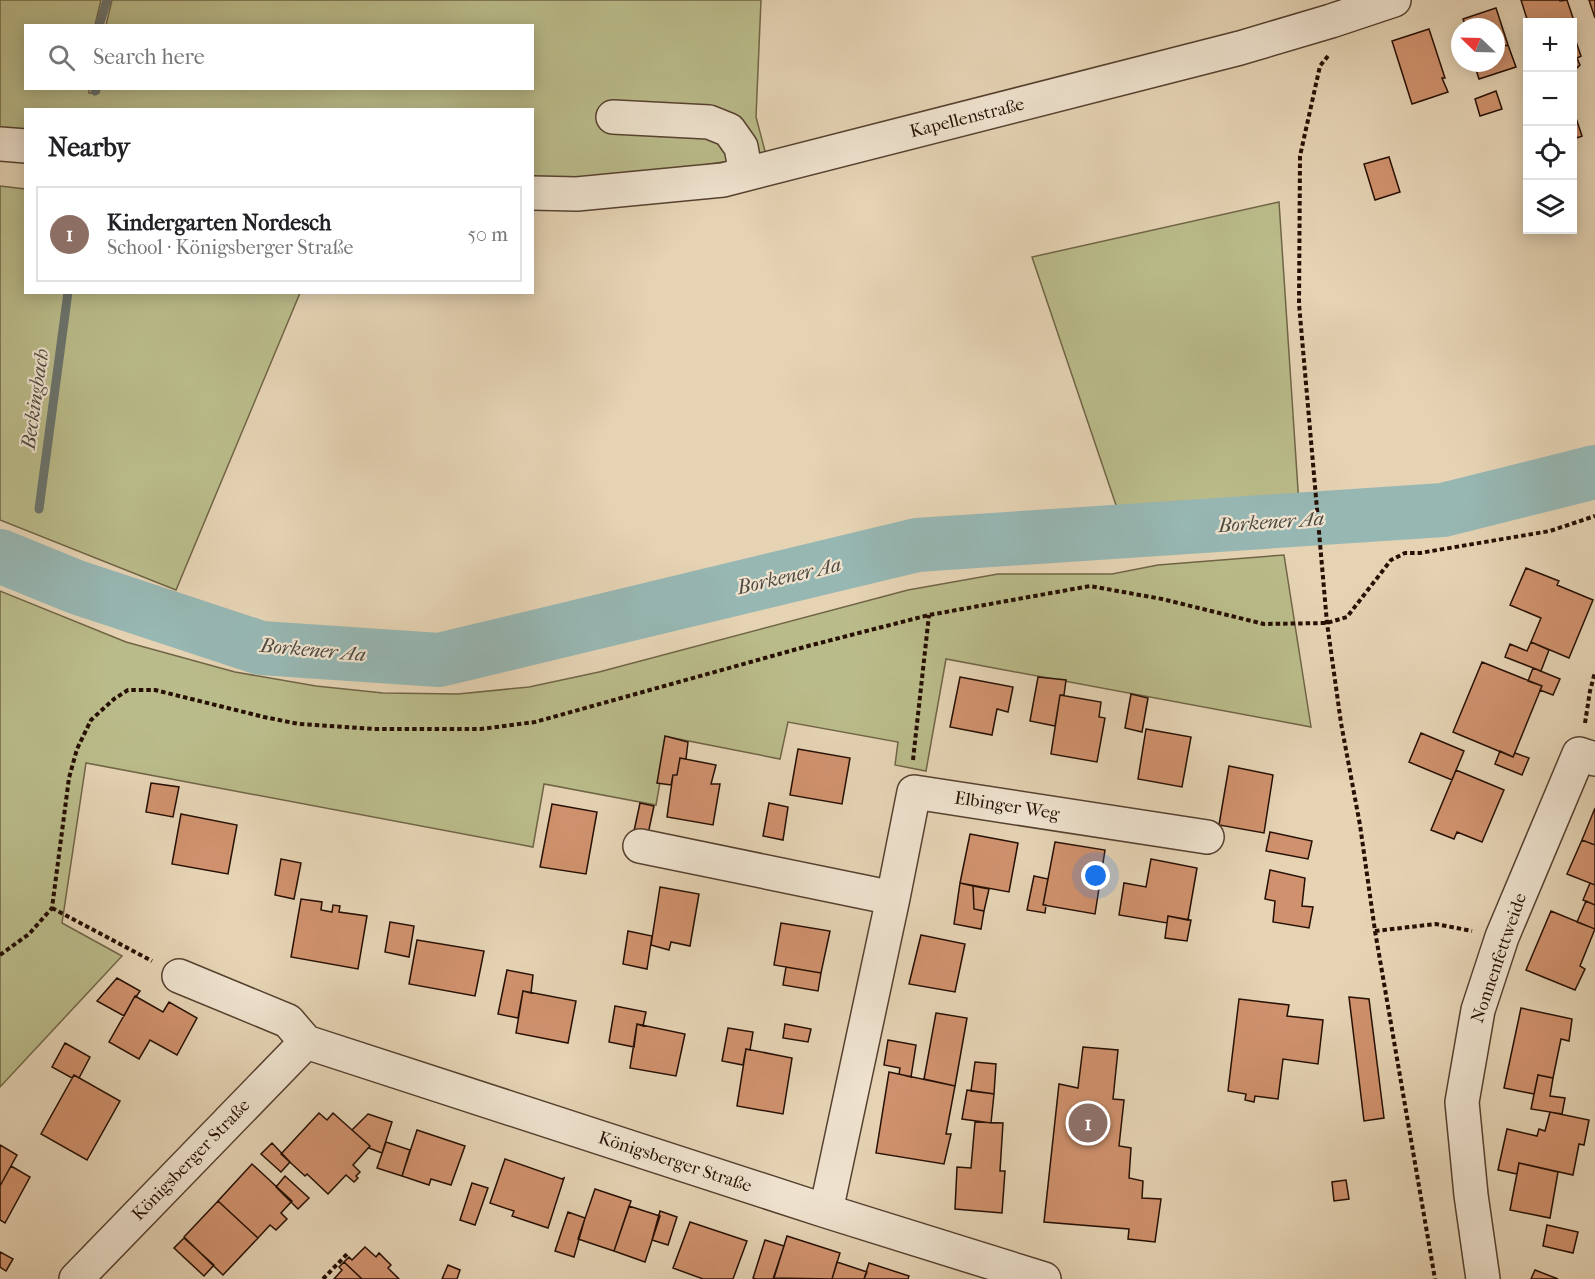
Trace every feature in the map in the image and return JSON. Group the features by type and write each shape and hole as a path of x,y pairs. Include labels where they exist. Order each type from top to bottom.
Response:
{"street":[{"name":"Kapellenstraße","path":"534,193 577,194 723,180 1240,48 1394,0"},
{"path":"613,117 709,122 729,130 741,147 746,174"},
{"path":"0,144 24,146"},
{"name":"Nonnenfettweide","path":"1483,1279 1471,1195 1462,1102 1478,1010 1502,937 1587,756"},
{"path":"826,1211 914,792"},
{"name":"Elbinger Weg","path":"914,792 1207,837"},
{"path":"640,846 893,898"},
{"name":"Königsberger Straße","path":"179,976 288,1021 306,1042 826,1211 984,1270 1044,1279"},
{"name":"Königsberger Straße","path":"76,1279 306,1042"}],"path":[{"path":"1320,66 1300,156 1299,304 1327,623 1375,931 1435,1279"},
{"path":"0,955 28,934 52,908 69,778 77,749 91,720 114,699 128,690 155,690 299,724 374,729 481,729 535,722 929,615 1090,586 1162,599 1264,624 1327,623 1347,617 1391,560 1405,553 1419,553 1550,531 1595,516"},
{"path":"914,792 911,771 929,615"},
{"path":"1587,756 1590,691 1595,672"},
{"path":"52,908 179,976"},
{"path":"1375,931 1436,924 1502,937"},
{"path":"323,1279 349,1252"}],"green space":[{"path":"0,0 101,0 95,24 24,24 24,90 89,90 89,93 99,93 100,90 534,90 534,24 106,24 112,0 761,0 756,117 766,155 686,168 594,179 534,179 534,108 24,108 24,132 0,129"},
{"path":"0,186 24,189 24,294 300,294 176,590 0,520"},
{"path":"1279,202 1299,505 1119,514 1032,257"},
{"path":"1284,555 1311,727 946,659 926,771 895,765 898,742 788,722 780,759 668,737 656,805 544,784 533,847 86,763 62,923 122,956 0,1087 0,591 126,642 235,672 316,686 383,693 458,694 529,687 599,672 908,590 998,574 1112,574 1158,565"}],"building":[{"path":"1521,0 1567,0 1573,18 1527,18"},
{"path":"1589,0 1595,0 1595,18"},
{"path":"1496,8 1499,18 1466,18"},
{"path":"1429,29 1448,92 1412,104 1392,41"},
{"path":"1577,44 1581,56 1577,58"},
{"path":"1508,45 1516,67 1505,71 1505,46"},
{"path":"1477,72 1501,72 1479,79"},
{"path":"1496,91 1502,109 1480,116 1475,99"},
{"path":"1577,121 1582,136 1577,138"},
{"path":"1389,157 1400,192 1375,200 1364,164"},
{"path":"1526,568 1559,581 1557,585 1593,600 1569,658 1531,642 1541,618 1510,605"},
{"path":"1531,642 1549,650 1541,671 1505,657 1510,644 1527,651"},
{"path":"1482,662 1542,686 1513,757 1453,732"},
{"path":"1533,668 1560,679 1553,695 1540,690 1542,686 1528,681"},
{"path":"960,677 1013,687 1008,712 997,709 992,735 950,727"},
{"path":"1038,677 1066,680 1064,695 1060,695 1055,726 1030,721"},
{"path":"1131,694 1148,698 1142,732 1125,728"},
{"path":"1060,695 1101,702 1099,717 1105,718 1097,762 1051,754"},
{"path":"1146,729 1191,737 1182,787 1138,779"},
{"path":"1421,733 1464,751 1452,780 1409,762"},
{"path":"665,736 688,742 686,759 680,758 677,775 673,775 671,785 657,783"},
{"path":"798,749 850,758 842,804 790,795"},
{"path":"1500,751 1513,757 1515,753 1529,758 1522,775 1495,764"},
{"path":"680,758 716,765 711,784 720,784 713,825 667,817 673,775 677,775"},
{"path":"1229,766 1273,775 1264,833 1219,825"},
{"path":"1456,770 1504,790 1482,842 1457,832 1454,839 1431,830"},
{"path":"151,783 179,787 173,817 146,812"},
{"path":"640,803 654,806 648,834 634,831"},
{"path":"769,803 788,807 783,840 763,836"},
{"path":"552,804 597,812 586,874 540,867"},
{"path":"1595,808 1595,845 1582,840"},
{"path":"181,814 237,825 228,874 172,864"},
{"path":"1270,832 1312,841 1308,859 1266,851"},
{"path":"970,834 1018,843 1009,892 960,883"},
{"path":"1582,840 1595,845 1595,885 1567,874"},
{"path":"1055,842 1105,850 1095,914 1043,905"},
{"path":"281,859 301,863 294,899 275,895"},
{"path":"1151,859 1197,868 1188,920 1168,916 1167,923 1119,915 1124,883 1146,887"},
{"path":"1270,870 1305,878 1302,906 1313,907 1309,928 1273,922 1275,901 1265,899"},
{"path":"1034,876 1048,879 1043,905 1046,905 1045,913 1027,910"},
{"path":"960,883 973,886 974,909 984,911 981,929 954,924"},
{"path":"1590,883 1595,885 1595,905 1583,900"},
{"path":"973,886 989,889 984,911 974,909"},
{"path":"660,887 699,894 690,946 671,942 669,950 651,945"},
{"path":"301,899 322,902 321,910 332,912 333,905 340,906 339,912 367,916 358,969 291,957"},
{"path":"1586,901 1595,905 1595,929 1577,922"},
{"path":"1551,911 1595,929 1580,966 1585,969 1575,990 1526,970"},
{"path":"1168,916 1191,920 1187,941 1165,938"},
{"path":"390,922 414,926 409,957 385,952"},
{"path":"781,923 830,931 821,973 774,965"},
{"path":"628,931 652,936 647,969 623,964"},
{"path":"921,935 965,944 955,992 909,984"},
{"path":"417,940 484,951 475,996 409,984"},
{"path":"786,967 821,973 818,991 783,985"},
{"path":"507,970 533,975 531,993 523,991 518,1018 498,1014"},
{"path":"117,978 140,991 124,1016 97,1001"},
{"path":"523,991 576,1001 568,1043 516,1033"},
{"path":"135,996 163,1012 169,1002 197,1018 177,1055 150,1040 139,1059 109,1042"},
{"path":"1349,997 1369,999 1384,1118 1364,1121"},
{"path":"1239,999 1289,1005 1287,1016 1323,1020 1318,1064 1283,1059 1278,1099 1255,1096 1254,1102 1245,1100 1246,1094 1228,1091"},
{"path":"615,1006 646,1012 643,1026 637,1024 634,1047 609,1042"},
{"path":"1521,1008 1572,1019 1569,1041 1561,1039 1553,1078 1538,1075 1534,1094 1504,1088"},
{"path":"936,1013 967,1018 955,1086 924,1079"},
{"path":"637,1024 685,1034 676,1076 630,1068"},
{"path":"785,1024 811,1029 808,1042 783,1038"},
{"path":"728,1028 753,1032 750,1050 746,1049 743,1065 722,1061"},
{"path":"888,1040 916,1045 911,1077 899,1074 900,1068 884,1065"},
{"path":"65,1043 90,1057 79,1078 74,1075 72,1078 52,1067"},
{"path":"1083,1047 1118,1050 1113,1099 1124,1100 1119,1146 1131,1148 1129,1178 1143,1181 1142,1198 1161,1199 1155,1242 1128,1239 1129,1229 1044,1222 1059,1084 1078,1088"},
{"path":"746,1049 792,1058 783,1114 737,1106"},
{"path":"975,1062 996,1064 994,1094 971,1091"},
{"path":"889,1072 955,1086 946,1134 951,1134 944,1164 876,1153"},
{"path":"74,1075 120,1101 87,1160 41,1134"},
{"path":"1538,1075 1553,1078 1550,1096 1565,1098 1562,1114 1531,1109"},
{"path":"967,1090 994,1094 991,1123 962,1119"},
{"path":"1550,1112 1589,1120 1584,1145 1579,1144 1573,1175 1519,1163 1517,1174 1498,1170 1507,1129 1537,1136 1539,1129 1545,1131"},
{"path":"319,1113 327,1120 333,1113 370,1146 353,1165 360,1172 356,1176 358,1178 354,1182 346,1175 328,1194 281,1154"},
{"path":"368,1114 392,1122 382,1153 369,1148 370,1146 352,1130"},
{"path":"975,1122 1003,1123 1000,1171 1005,1171 1002,1213 955,1209 957,1167 971,1168"},
{"path":"417,1130 465,1146 451,1185 431,1179 429,1185 402,1176"},
{"path":"386,1142 410,1150 402,1176 377,1168"},
{"path":"272,1143 290,1162 281,1172 261,1154"},
{"path":"0,1145 17,1155 0,1186"},
{"path":"505,1159 564,1178 548,1228 512,1216 514,1211 490,1203"},
{"path":"1519,1163 1558,1172 1550,1218 1510,1210"},
{"path":"252,1164 292,1201 281,1213 287,1219 276,1230 270,1225 258,1238 218,1201"},
{"path":"11,1166 30,1177 5,1223 0,1220 0,1186"},
{"path":"285,1176 309,1198 298,1209 276,1187"},
{"path":"1346,1180 1349,1199 1334,1201 1332,1182"},
{"path":"472,1183 488,1188 475,1225 460,1220"},
{"path":"595,1189 631,1201 614,1251 578,1239"},
{"path":"218,1201 258,1238 223,1275 184,1237"},
{"path":"629,1206 660,1216 645,1262 614,1251"},
{"path":"660,1211 677,1217 668,1245 652,1240"},
{"path":"568,1212 585,1218 574,1257 555,1251"},
{"path":"690,1222 747,1241 733,1279 703,1279 673,1268"},
{"path":"1547,1225 1578,1232 1573,1253 1543,1246"},
{"path":"787,1236 840,1253 832,1279 774,1278"},
{"path":"184,1238 214,1265 204,1276 174,1248"},
{"path":"765,1240 784,1246 773,1279 756,1279 753,1278"},
{"path":"365,1247 376,1257 379,1253 391,1265 388,1268 399,1279 362,1279 344,1262 349,1257 352,1260"},
{"path":"0,1252 13,1259 6,1271 0,1267"},
{"path":"344,1262 362,1279 334,1279 342,1270 339,1267"},
{"path":"837,1262 867,1272 864,1279 832,1279"},
{"path":"869,1263 909,1276 908,1279 864,1279"},
{"path":"448,1265 460,1270 457,1279 442,1279"},
{"path":"1535,1270 1558,1279 1531,1279"}],"waterway":[{"name":"Beckingbach","path":"100,24 107,0"},
{"name":"Beckingbach","path":"39,509 68,294"},
{"name":"Borkener Aa","path":"0,556 76,587 261,648 439,660 917,545 1443,510 1595,472"}],"place":[{"name":"Kindergarten Nordesch","path":"1088,1123"}]}
